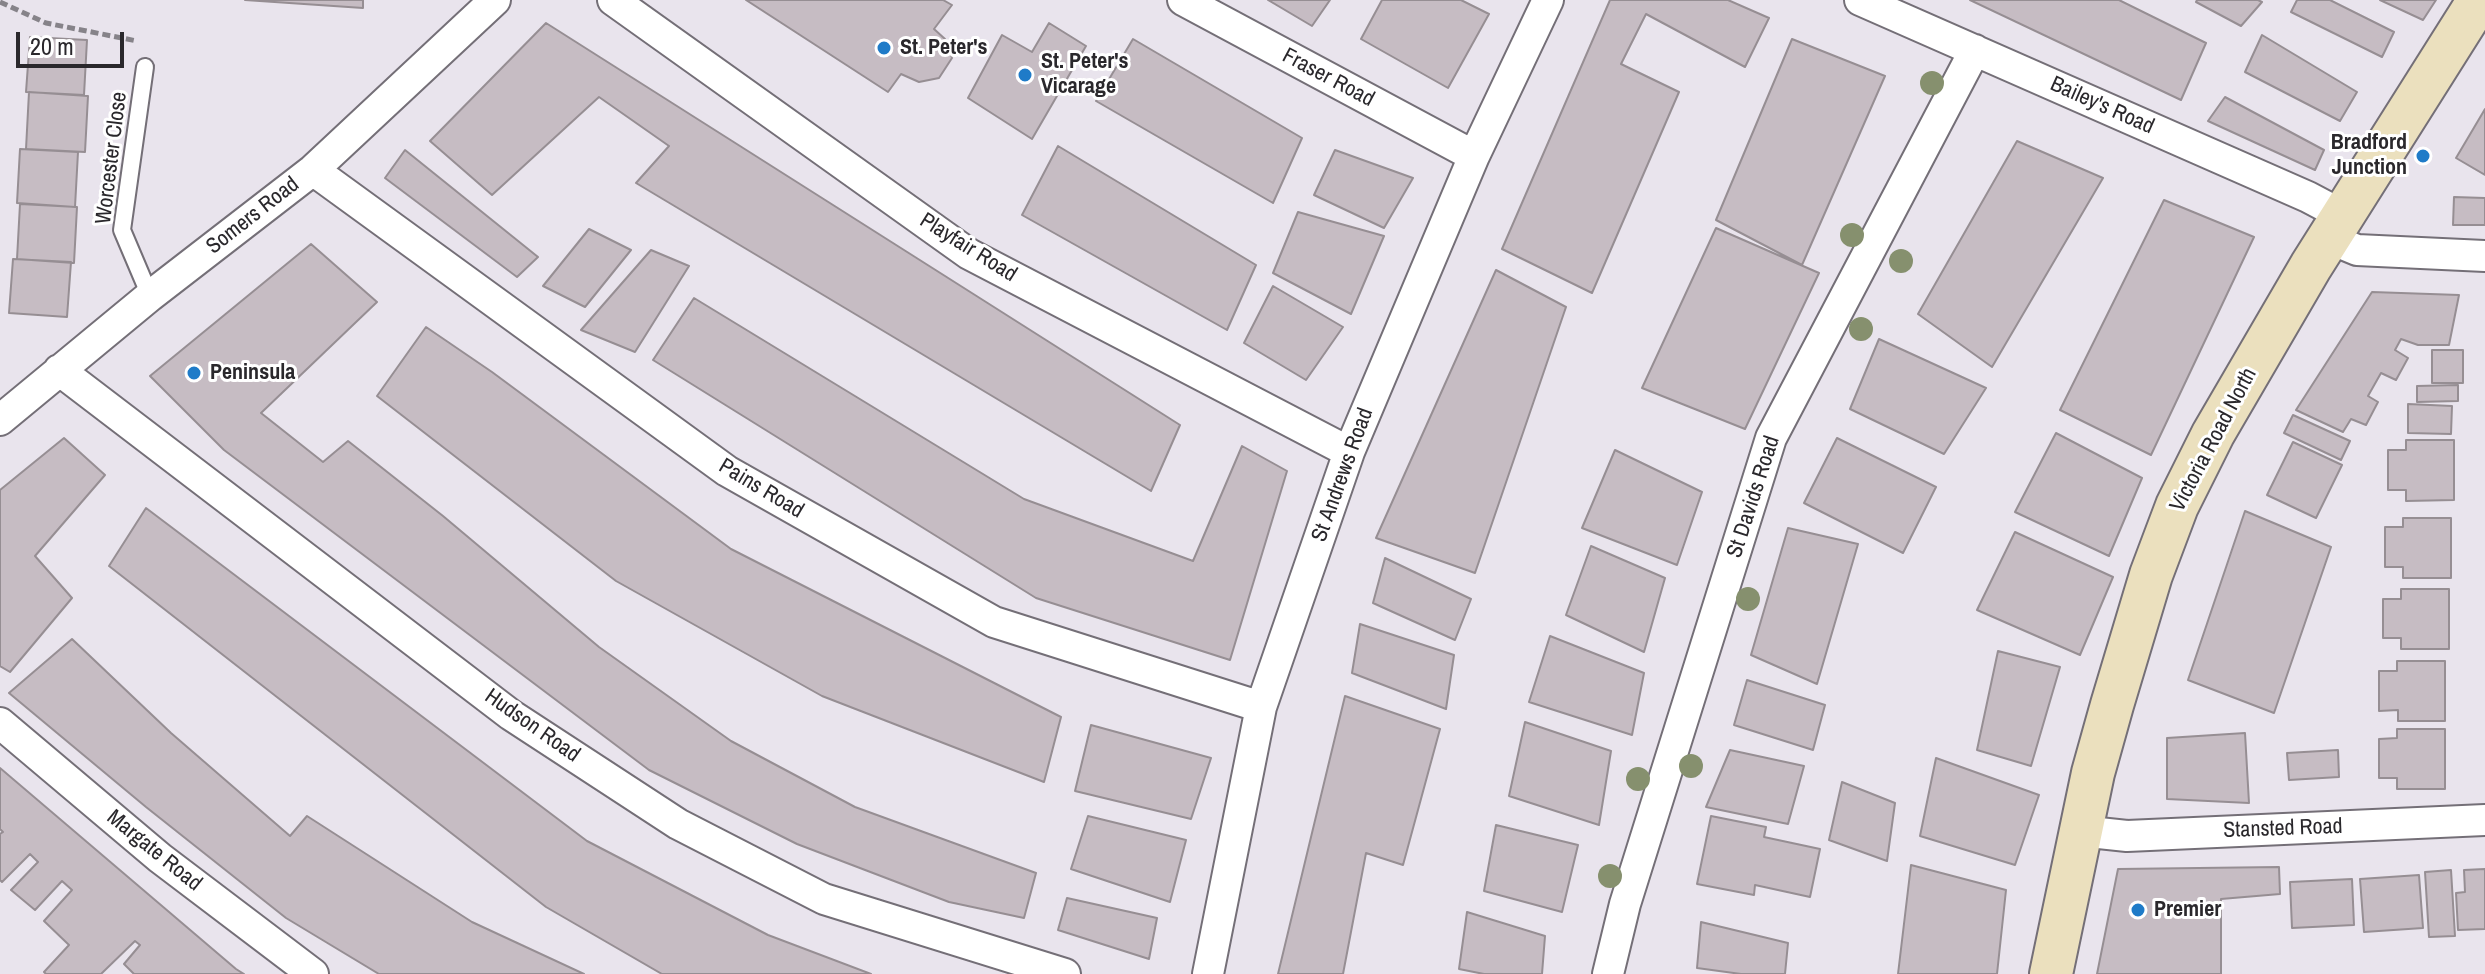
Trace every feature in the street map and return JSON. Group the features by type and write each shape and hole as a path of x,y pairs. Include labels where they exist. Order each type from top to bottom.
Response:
{"main road":[{"name":"Victoria Road North","path":"2051,974 2093,773 2151,575 2177,506 2213,434 2335,226 2479,0"}],"street":[{"name":"Somers Road","path":"0,420 150,296 313,170 495,0"},
{"name":"Playfair Road","path":"613,0 969,254 1349,452"},
{"name":"Fraser Road","path":"1183,0 1474,156"},
{"name":"St Andrews Road","path":"1208,974 1261,707 1349,452 1474,156 1548,0"},
{"name":"Bailey's Road","path":"1860,0 2308,197 2357,250 2485,256"},
{"name":"St Davids Road","path":"1608,974 1625,904 1771,438 1975,50"},
{"name":"Pains Road","path":"313,170 727,471 887,562 994,622 1261,707"},
{"name":"Hudson Road","path":"59,370 511,715 678,824 824,899 1065,974"},
{"name":"Margate Road","path":"0,723 160,858 313,974"},
{"name":"Stansted Road","path":"2080,831 2127,836 2485,820"}],"lane":[{"name":"Worcester Close","path":"145,67 122,230 150,296"}],"path":[{"path":"0,2 46,23 145,43 145,67"}],"building":[{"path":"245,0 363,0 363,8"},
{"name":"St. Peter's","path":"746,0 943,0 952,5 934,29 945,39 952,58 939,78 919,82 901,74 888,92"},
{"path":"1268,0 1330,0 1312,26"},
{"path":"1382,0 1461,0 1489,14 1448,88 1361,39"},
{"path":"1610,0 1728,0 1769,18 1745,67 1646,14 1621,64 1679,92 1592,293 1502,249"},
{"path":"1970,0 2119,0 2206,43 2181,100"},
{"path":"2197,0 2258,0 2262,2 2241,26"},
{"path":"2297,0 2330,0 2394,32 2382,57 2291,12"},
{"path":"2380,0 2436,0 2423,20"},
{"path":"546,23 1180,425 1151,491 636,183 669,146 599,97 492,195 430,141"},
{"name":"St. Peter's Vicarage","path":"1049,23 1086,46 1032,139 968,98 1002,35 1032,52"},
{"path":"2262,35 2357,92 2340,121 2245,72"},
{"path":"30,37 87,40 84,95 26,92"},
{"path":"1133,39 1302,138 1273,203 1096,101"},
{"path":"1792,39 1885,76 1802,265 1716,220"},
{"path":"29,92 88,96 85,152 26,149"},
{"path":"2225,97 2324,150 2315,170 2208,121"},
{"path":"2485,109 2485,175 2456,158"},
{"path":"2017,141 2103,178 1992,367 1918,314"},
{"path":"1058,146 1256,265 1227,330 1022,215"},
{"path":"20,149 78,152 75,207 17,203"},
{"path":"405,150 538,257 517,277 385,178"},
{"path":"1335,150 1413,178 1384,228 1314,195"},
{"path":"2454,197 2485,198 2485,225 2453,225"},
{"path":"2164,200 2254,237 2151,455 2060,410"},
{"path":"20,204 77,207 74,263 17,259"},
{"path":"1298,212 1384,236 1351,314 1273,273"},
{"path":"1716,228 1819,273 1745,429 1642,388"},
{"path":"589,229 631,250 585,307 543,286"},
{"path":"311,244 377,302 261,413 323,462 348,441 599,647 731,741 855,807 1036,873 1024,918 949,902 797,844 649,770 224,450 150,376"},
{"path":"651,250 689,266 635,352 581,330"},
{"path":"13,259 71,262 67,317 9,313"},
{"path":"1496,270 1566,307 1475,573 1376,538"},
{"path":"1273,286 1343,327 1306,380 1244,343"},
{"path":"2372,292 2459,295 2449,345 2418,345 2401,339 2395,350 2408,358 2396,380 2381,373 2368,396 2378,402 2366,425 2351,419 2343,432 2296,410"},
{"path":"694,298 1024,499 1193,561 1242,446 1287,471 1230,660 1036,598 653,360"},
{"path":"426,327 492,372 731,549 1061,717 1044,782 822,696 616,581 377,396"},
{"path":"1879,339 1986,388 1944,454 1850,409"},
{"path":"2432,350 2463,350 2463,383 2432,383"},
{"path":"2458,385 2458,401 2417,402 2417,386"},
{"path":"2408,404 2452,406 2451,434 2408,433"},
{"path":"2293,415 2350,441 2341,460 2284,433"},
{"path":"2056,433 2142,478 2109,556 2015,512"},
{"path":"64,438 105,475 35,556 72,598 10,672 0,666 0,490"},
{"path":"1837,438 1936,487 1903,553 1804,503"},
{"path":"2406,440 2454,440 2454,500 2406,501 2406,490 2388,490 2388,450 2406,450"},
{"path":"2293,442 2342,465 2316,518 2267,495"},
{"path":"1615,450 1702,492 1677,565 1582,528"},
{"path":"146,508 587,841 768,935 871,974 662,974 546,907 109,566"},
{"path":"2245,511 2331,547 2274,713 2188,680"},
{"path":"2403,518 2451,518 2451,578 2403,578 2403,567 2385,567 2385,527 2403,527"},
{"path":"1788,528 1858,544 1817,684 1751,655"},
{"path":"2015,532 2113,577 2080,655 1977,610"},
{"path":"1591,546 1665,578 1644,652 1566,615"},
{"path":"1385,558 1471,599 1455,640 1373,603"},
{"path":"2401,589 2449,589 2449,649 2401,649 2401,638 2383,638 2383,599 2401,599"},
{"path":"1360,624 1454,655 1446,709 1352,673"},
{"path":"1550,636 1644,673 1632,735 1529,702"},
{"path":"72,639 171,733 290,836 307,816 472,922 584,974 379,974 286,918 9,693"},
{"path":"1998,651 2060,667 2031,766 1977,750"},
{"path":"2397,661 2445,661 2445,721 2398,721 2398,710 2379,711 2379,671 2397,671"},
{"path":"1747,680 1825,705 1813,750 1734,725"},
{"path":"1345,696 1440,729 1403,865 1366,853 1343,974 1278,974"},
{"path":"1525,722 1611,751 1599,825 1509,796"},
{"path":"1091,725 1211,758 1191,819 1075,791"},
{"path":"2397,729 2445,729 2445,789 2397,789 2397,778 2379,778 2379,739 2397,738"},
{"path":"2245,733 2249,803 2167,799 2167,738"},
{"path":"1730,750 1804,766 1788,824 1706,807"},
{"path":"2338,750 2339,777 2289,780 2287,753"},
{"path":"1936,758 2039,795 2015,865 1920,836"},
{"path":"0,768 244,974 134,974 124,964 140,945 135,941 101,974 46,974 44,972 69,945 44,921 72,890 62,881 35,910 11,890 38,862 30,854 2,882 0,880 0,834 3,832 0,829"},
{"path":"1842,782 1895,803 1887,861 1829,840"},
{"path":"1088,816 1186,840 1170,902 1071,869"},
{"path":"1711,816 1766,827 1764,837 1820,849 1810,897 1755,885 1754,895 1697,884"},
{"path":"1496,825 1578,845 1562,912 1484,891"},
{"path":"1911,865 2006,890 1997,974 1898,974"},
{"path":"2279,867 2280,894 2221,899 2221,974 2097,974 2118,869"},
{"path":"2485,869 2485,929 2458,930 2456,893 2465,892 2464,870"},
{"path":"2451,870 2455,936 2429,937 2425,872"},
{"path":"2419,875 2423,928 2364,932 2360,879"},
{"path":"2352,879 2354,925 2292,928 2290,882"},
{"path":"1067,898 1157,918 1149,959 1058,930"},
{"path":"1467,912 1545,936 1542,974 1484,974 1459,969"},
{"path":"1701,922 1788,943 1785,974 1741,974 1697,968"}],"place":[{"name":"St. Peter's","path":"884,48"},
{"name":"St. Peter's Vicarage","path":"1025,75"},
{"name":"Bradford Junction","path":"2423,156"},
{"name":"Peninsula","path":"194,373"},
{"name":"Premier","path":"2138,910"}]}
